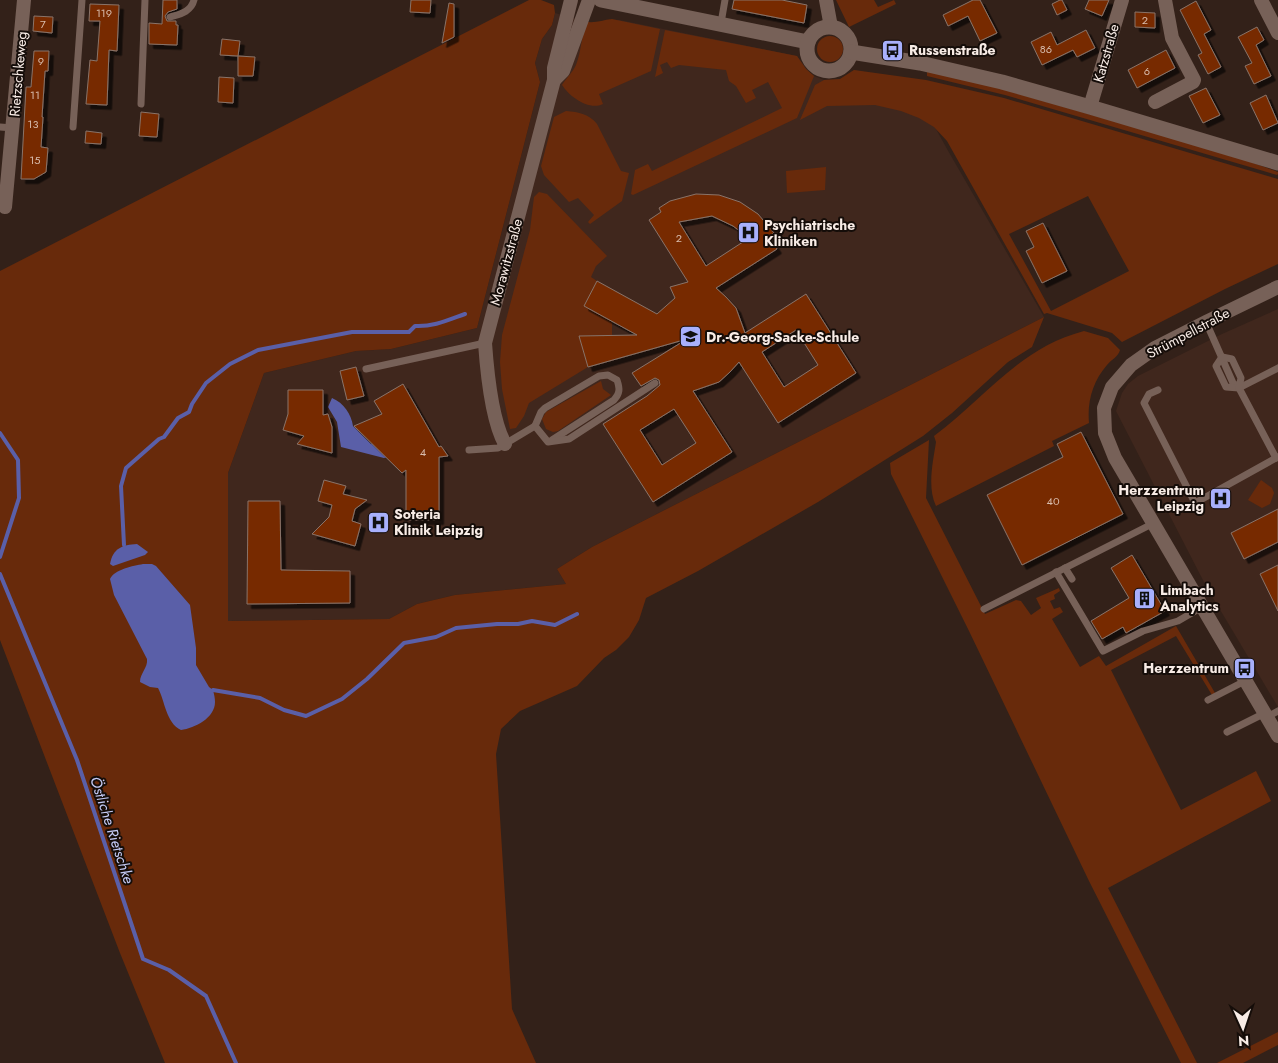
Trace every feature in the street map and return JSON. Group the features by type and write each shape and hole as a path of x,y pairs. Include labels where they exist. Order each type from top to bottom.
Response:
{"street":[{"name":"Rietzschkeweg","path":"5,207 6,128 24,0"},
{"name":"Morawitzstraße","path":"505,444 498,432 484,343 554,80 554,68 571,0"},
{"name":"Morawitzstraße","path":"554,80 563,71 588,0"},
{"path":"601,0 808,42"},
{"path":"826,0 832,27"},
{"name":"Katzstraße","path":"1090,106 1122,0"},
{"path":"1155,102 1194,80 1172,38 1165,0"},
{"path":"1261,0 1278,34"},
{"path":"832,27 846,35 850,43 851,52 848,62 839,69 829,72 818,69 811,62 807,52 808,42 812,35 819,30 832,27"},
{"path":"851,52 920,63 1002,82 1090,106 1278,163"},
{"name":"Strümpellstraße","path":"1278,287 1155,348 1131,365 1112,387 1104,408 1105,432 1115,458 1152,524 1246,681 1270,714 1278,736"}],"lane":[{"path":"73,127 82,0"},
{"path":"141,104 145,0"},
{"path":"170,17 185,13 193,5 194,0"},
{"path":"721,23 725,0"},
{"path":"1158,390 1149,394 1144,403 1195,503 1277,458 1239,388 1241,378 1232,360 1222,357 1206,322"},
{"path":"366,369 484,343"},
{"path":"1222,357 1216,366 1226,387 1239,388 1278,368"},
{"path":"469,450 492,449 505,444 535,426 541,412 545,408 599,376 608,375 617,380 620,387 619,394 614,400 548,442"},
{"path":"548,442 569,439 655,383"},
{"path":"535,426 548,442"},
{"path":"984,609 1152,524"},
{"path":"1065,568 1072,580"},
{"path":"1056,572 1103,651 1143,631 1178,621 1202,607"},
{"path":"1208,700 1246,681"},
{"path":"1227,732 1270,714"}],"shaded area":[{"path":"529,0 541,0 554,5 555,13 552,25 542,39 535,63 540,82 477,328 391,349 356,351 264,373 228,473 228,621 389,619 417,604 455,595 566,584 557,569 592,547 1044,317 1032,347 1008,362 952,413 923,436 818,502 698,571 646,598 639,620 629,637 616,650 604,658 577,686 520,711 501,729 496,754 512,1009 536,1063 165,1063 120,953 0,640 0,271"},
{"path":"836,0 874,0 878,7 894,0 896,4 849,27"},
{"name":"Psychiatrische Kliniken","path":"555,13 596,23 606,20 619,20 797,56 809,72 824,80 840,79 854,70 909,80 1044,317 592,547 557,569 566,584 455,595 417,604 389,619 228,621 228,473 264,373 356,351 391,349 477,328 540,82 535,63 542,39 552,25"},
{"path":"612,19 660,29 651,71 599,94 603,104 592,106 580,102 562,85 576,65 588,22"},
{"path":"665,30 797,56 806,69 814,76 797,118 633,195 631,194 635,170 648,164 652,171 782,108 768,82 752,90 756,98 746,103 736,86 729,81 726,70 679,65 671,68 667,62 660,65 663,73 655,77"},
{"path":"830,36 839,40 843,49 839,58 830,62 821,58 817,49 821,40"},
{"path":"854,70 926,80 1004,98 1278,179 1278,264 1122,342 1112,333 1047,313 1044,314 947,141 934,127 919,118 901,111 875,105 827,106 800,120 815,85 824,80 840,79","holes":["1088,196 1129,271 1051,311 1009,234"]},
{"path":"927,70 964,78 1234,156 1278,172 1278,174 1005,95 927,76"},
{"path":"566,111 583,114 591,118 597,124 621,171 629,173 622,201 590,224 588,222 594,215 578,198 569,202 544,175 541,166 554,117"},
{"path":"826,167 825,190 787,193 786,171"},
{"path":"539,192 547,194 607,256 596,266 591,277 597,281 584,306 612,322 612,335 579,336 588,367 529,403 524,416 516,428 510,429 502,389 500,362 502,335 530,230 534,197"},
{"name":"Herzzentrum Leipzig","path":"1278,309 1278,707 1206,586 1116,411 1122,393 1128,384 1138,376 1222,334"},
{"path":"1084,331 1108,338 1120,350 1102,371 1092,392 1089,407 1089,423 1052,441 1054,446 936,506 931,483 936,442 934,436 1021,362 1040,349"},
{"path":"601,381 603,389 611,395 558,431 553,432 546,429 542,419 546,412"},
{"path":"929,440 926,498 985,614 1016,600 1021,601 1031,615 1041,608 1036,598 1059,588 1060,591 1054,595 1055,599 1050,601 1054,609 1060,607 1063,612 1052,619 1080,667 1099,656 1106,666 1176,626 1215,693 1212,695 1176,636 1111,670 1181,810 1256,771 1271,801 1108,888 1197,1063 1181,1063 1089,881 891,474 890,463"},
{"path":"1261,480 1272,488 1274,493 1270,504 1262,508 1248,500"},
{"path":"1278,1032 1278,1045 1243,1063 1217,1063"}],"water":[{"path":"332,398 346,409 351,417 353,426 371,444 374,442 390,457 384,458 341,447 337,422 328,407"},
{"path":"137,544 148,552 145,555 113,566 110,564 113,554 119,548"},
{"path":"143,564 156,566 190,605 196,648 196,665 209,687 213,690 215,702 212,713 203,721 186,729 181,730 172,722 158,688 150,687 140,682 147,659 114,595 110,579 112,576 125,568"}],"building":[{"path":"163,0 177,0 177,9 168,12 165,16 167,21 176,21 176,25 178,25 177,45 149,44 149,23 162,24"},
{"path":"411,0 431,0 430,13 410,12"},
{"path":"734,0 782,0 807,5 804,23 732,9"},
{"path":"973,0 980,0 997,33 980,41 968,16 948,26 943,15"},
{"path":"1062,0 1067,10 1057,15 1052,4"},
{"path":"1089,0 1109,0 1102,16 1085,9"},
{"path":"1196,1 1211,30 1204,34 1221,67 1208,74 1198,55 1202,53 1180,10"},
{"path":"449,3 454,4 454,37 442,43"},
{"path":"90,4 119,5 117,51 109,50 107,105 86,104 90,60 97,61 100,21 89,21"},
{"path":"1135,12 1155,13 1155,28 1135,27"},
{"path":"34,16 53,17 52,33 33,31"},
{"path":"1257,27 1264,40 1256,45 1271,76 1254,84 1245,66 1252,63 1238,37"},
{"path":"1086,30 1095,48 1077,57 1073,50 1042,65 1031,42 1051,32 1057,45"},
{"path":"222,39 240,41 238,56 220,55"},
{"path":"1166,50 1175,68 1137,88 1128,70"},
{"path":"34,51 49,51 48,71 45,71 41,147 48,148 46,172 34,179 21,179 26,87 31,87"},
{"path":"238,56 255,57 253,76 238,76"},
{"path":"219,77 234,78 233,103 218,102"},
{"path":"1206,88 1220,115 1203,123 1189,96"},
{"path":"1266,95 1278,123 1263,130 1250,103"},
{"path":"141,112 159,114 157,137 139,136"},
{"path":"86,131 102,133 101,144 85,143"},
{"path":"696,194 719,195 740,202 758,214 774,233 769,236 777,249 716,288 736,308 745,333 806,294 856,373 778,423 739,362 719,382 693,391 732,452 653,502 603,424 647,396 660,385 659,380 655,378 641,386 632,373 687,339 588,367 579,336 637,335 584,306 597,281 657,314 675,298 670,287 688,282 649,220 661,212 659,208 670,201","holes":["712,216 733,226 749,238 706,266 679,222","796,330 818,365 784,387 762,352","674,409 696,443 662,465 640,430"]},
{"path":"1043,223 1067,271 1042,283 1026,251 1034,247 1026,231"},
{"path":"356,367 364,396 347,400 340,371"},
{"name":"Soteria Klinik Leipzig","path":"403,384 439,447 441,446 448,456 439,457 439,520 406,520 406,470 402,473 354,426 382,414 374,401"},
{"path":"288,390 323,390 323,415 328,414 332,427 332,453 297,444 304,436 283,430 288,414"},
{"path":"1081,432 1123,514 1022,565 987,495 1063,457 1057,444"},
{"path":"324,480 346,486 343,494 367,500 355,509 352,521 361,524 355,546 312,534 329,517 332,505 318,501"},
{"path":"248,501 280,501 281,570 350,571 350,603 247,604"},
{"path":"1278,509 1278,542 1244,559 1231,533"},
{"name":"Limbach Analytics","path":"1132,555 1165,611 1126,633 1123,627 1102,639 1091,621 1129,598 1111,568"},
{"path":"1278,565 1278,611 1260,574"}],"waterway":[{"path":"124,545 121,486 126,468 159,439 164,437 178,418 189,412 206,383 230,364 258,350 352,332 409,332 415,326 434,324 465,314"},
{"name":"Östliche Rietschke","path":"0,433 18,460 19,498 0,557"},
{"name":"Östliche Rietschke","path":"0,574 77,760 143,959 169,970 206,996 236,1063"},
{"path":"213,690 260,698 284,710 306,716 342,699 367,679 404,643 436,637 456,628 518,624 532,621 555,625 577,614"}],"place":[{"name":"Russenstraße","path":"893,50"},
{"name":"Psychiatrische Kliniken","path":"748,233"},
{"name":"Dr.-Georg-Sacke-Schule","path":"690,337"},
{"name":"Herzzentrum Leipzig","path":"1220,498"},
{"name":"Soteria Klinik Leipzig","path":"378,522"},
{"name":"Limbach Analytics","path":"1144,598"},
{"name":"Herzzentrum","path":"1245,668"}]}
